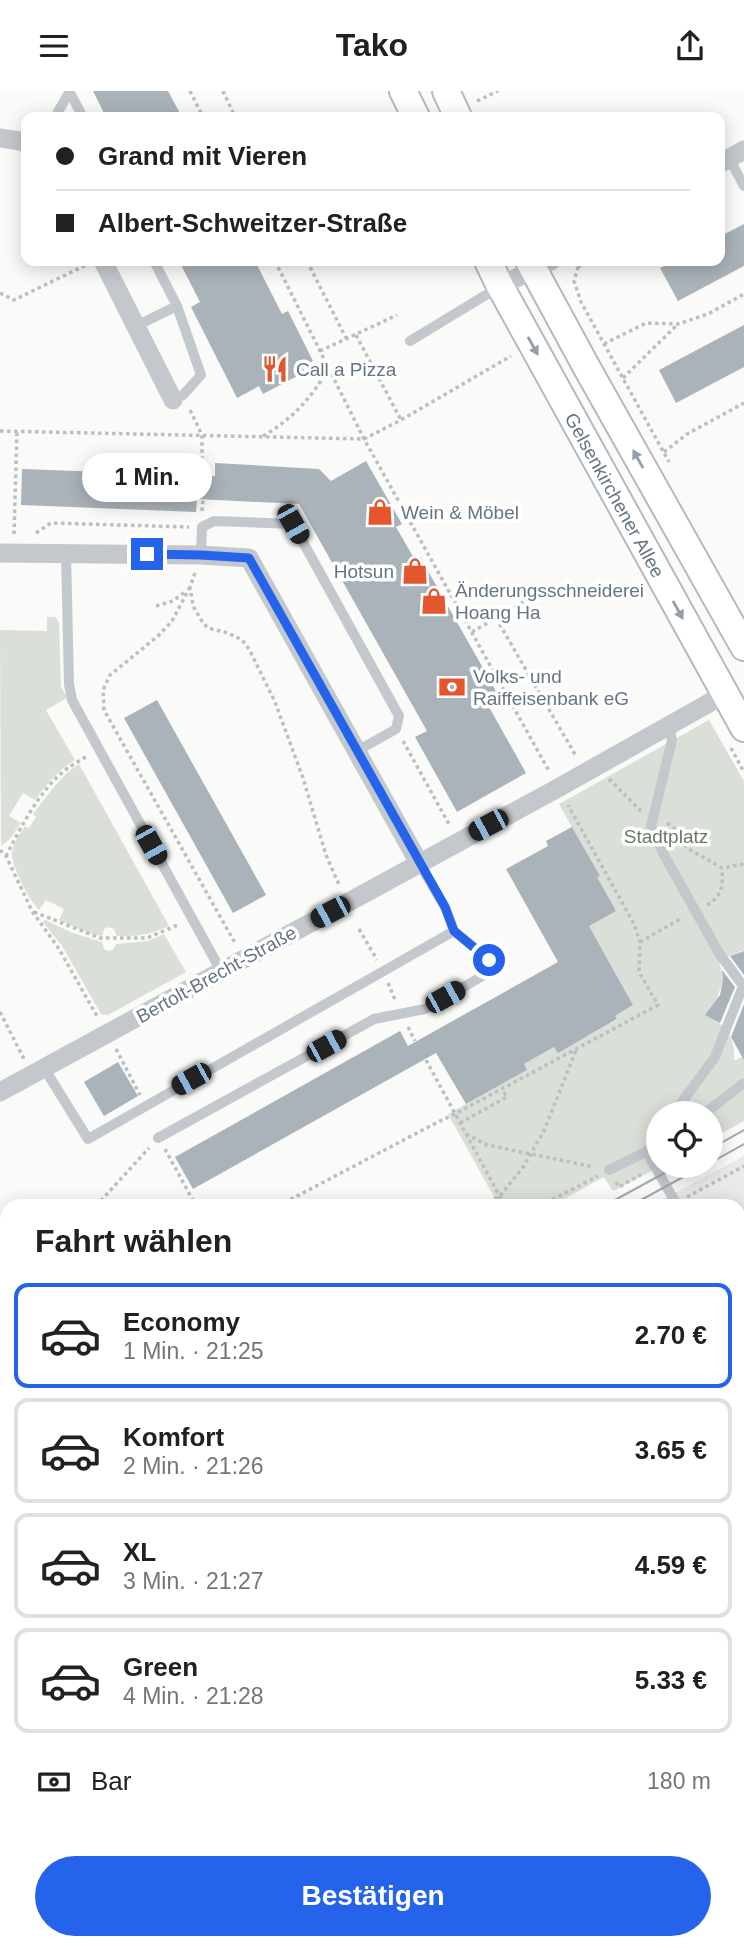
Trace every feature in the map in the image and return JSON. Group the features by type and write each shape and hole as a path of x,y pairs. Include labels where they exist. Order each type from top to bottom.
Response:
{"main road":[{"path":"403,91 414,112"},
{"path":"446,91 468,109"},
{"name":"Gelsenkirchener Allee","path":"490,266 744,728"},
{"name":"Gelsenkirchener Allee","path":"539,266 744,647"}],"street":[{"path":"0,138 21,141"},
{"path":"106,266 136,326 178,398"},
{"path":"500,286 535,266"},
{"path":"7,546 66,554 249,558 419,863"},
{"name":"Bertolt-Brecht-Straße","path":"0,1092 35,1066 108,1034 725,694"}],"lane":[{"path":"58,112 69,91"},
{"path":"69,91 80,112"},
{"path":"731,158 744,186"},
{"path":"157,266 177,306 201,375 178,398"},
{"path":"410,341 500,286"},
{"path":"136,326 177,306"},
{"path":"201,555 202,527 214,521 293,524 399,716 397,729 357,751"},
{"path":"66,554 69,684 72,699 221,971"},
{"path":"669,726 671,740 651,826 719,953 744,986 715,1057 683,1101"},
{"path":"158,1138 374,1019 425,1009 486,974 489,960 454,931 445,907 419,863"},
{"path":"35,1066 88,1139 454,931"},
{"path":"721,1101 744,1083"},
{"path":"609,1170 646,1151"},
{"path":"662,1178 674,1199"}],"path":[{"path":"190,91 200,112"},
{"path":"223,91 233,112"},
{"path":"468,109 498,91"},
{"path":"0,293 14,300 85,266"},
{"path":"278,266 364,439 634,924 639,942 639,972 658,1005 291,1199"},
{"path":"310,266 346,338"},
{"path":"581,266 573,281 581,302 669,463"},
{"path":"604,344 646,323 678,324 708,314 744,294"},
{"path":"320,351 397,315"},
{"path":"623,378 678,324"},
{"path":"356,335 401,420"},
{"path":"0,431 364,439 515,353"},
{"path":"261,437 283,424 304,404 329,368"},
{"path":"178,398 202,435 202,475"},
{"path":"664,452 687,434 744,403"},
{"path":"7,546 17,431"},
{"path":"33,534 51,523 202,527 203,499"},
{"path":"201,555 190,587 172,621 159,636 110,675 103,690 104,710 237,948"},
{"path":"156,606 180,597 190,587"},
{"path":"190,587 193,606 202,624 242,640 249,649 275,702 303,778 326,855 342,891"},
{"path":"471,632 546,589"},
{"path":"496,618 591,782 604,775 643,813 663,820 674,828 687,848 722,868 744,865"},
{"path":"397,729 453,831"},
{"path":"6,856 34,805 50,785 66,769 99,750"},
{"path":"0,850 6,856 33,911 59,949 108,1034 141,1096 143,1106"},
{"path":"639,942 714,901 723,889 722,868"},
{"path":"33,911 100,938 147,938 191,916"},
{"path":"0,1012 35,1066"},
{"path":"495,1199 500,1196 544,1131 577,1048"},
{"path":"426,1060 502,1199"},
{"path":"460,1123 507,1097 502,1089"},
{"path":"466,1133 487,1145 609,1170"},
{"path":"102,1199 158,1138 192,1199"},
{"path":"683,1199 744,1166"},
{"path":"553,1199 609,1170"}],"shaded area":[{"path":"744,1156 744,1199 663,1199 703,1178 723,1178 723,1167"}],"green space":[{"path":"47,617 55,617 59,622 61,686 67,698 46,710 75,760 53,778 35,800 23,793 9,816 21,823 1,846 0,630 47,631"},
{"name":"Stadtplatz","path":"709,720 744,781 744,950 719,960 723,979 717,999 716,1021 731,1037 734,1060 744,1056 744,1121 723,1132 723,1101 646,1101 646,1174 613,1191 604,1177 565,1199 495,1199 448,1114 527,1070 524,1064 554,1047 558,1052 617,1020 615,1016 633,1005 597,940 581,949 599,875 559,804"},
{"path":"79,764 169,926 131,936 117,936 114,929 109,927 104,929 102,936 88,933 59,920 64,909 46,900 39,910 26,891 12,859 14,846 25,826 29,828 36,817 33,814 49,793"},
{"path":"45,920 102,942 104,949 108,951 113,950 116,944 148,941 164,934 186,972 108,1015 101,1014 62,946 43,922"}],"building":[{"path":"93,91 168,91 179,112 104,112"},
{"path":"744,224 744,266 678,301 660,268 725,266 725,234"},
{"path":"182,266 258,266 282,314 288,311 313,361 302,367 305,372 263,394 259,386 237,398 191,307 200,302"},
{"path":"744,325 744,367 676,403 659,370"},
{"path":"366,461 402,524 396,527 415,560 420,557 496,691 484,698 526,773 457,812 415,737 427,731 299,504 197,499 196,512 21,505 22,469 215,476 215,463 319,469 331,481"},
{"path":"157,700 266,895 233,913 124,718"},
{"path":"572,827 616,911 589,926 633,1005 615,1016 617,1019 558,1053 554,1047 524,1064 527,1070 466,1104 436,1053 193,1189 175,1157 400,1031 408,1046 558,962 506,869 548,846 546,841"},
{"path":"744,951 744,975 730,956"},
{"path":"722,970 735,987 720,1023 705,1015 720,995"},
{"path":"744,1004 744,1060 731,1037"},
{"path":"118,1062 138,1096 104,1116 84,1082"}],"tram line":[{"path":"723,1142 744,1130"},
{"path":"723,1156 744,1144"},
{"path":"617,1199 655,1178"},
{"path":"643,1199 681,1178"}],"place":[{"name":"Call a Pizza","path":"275,369"},
{"name":"Wein & Möbel","path":"380,512"},
{"name":"Hotsun","path":"415,571"},
{"name":"Änderungsschneiderei Hoang Ha","path":"434,601"},
{"name":"Volks- und Raiffeisenbank eG","path":"452,687"}],"route":[{"path":"147,554 249,558 445,907 454,931 489,960"}]}
